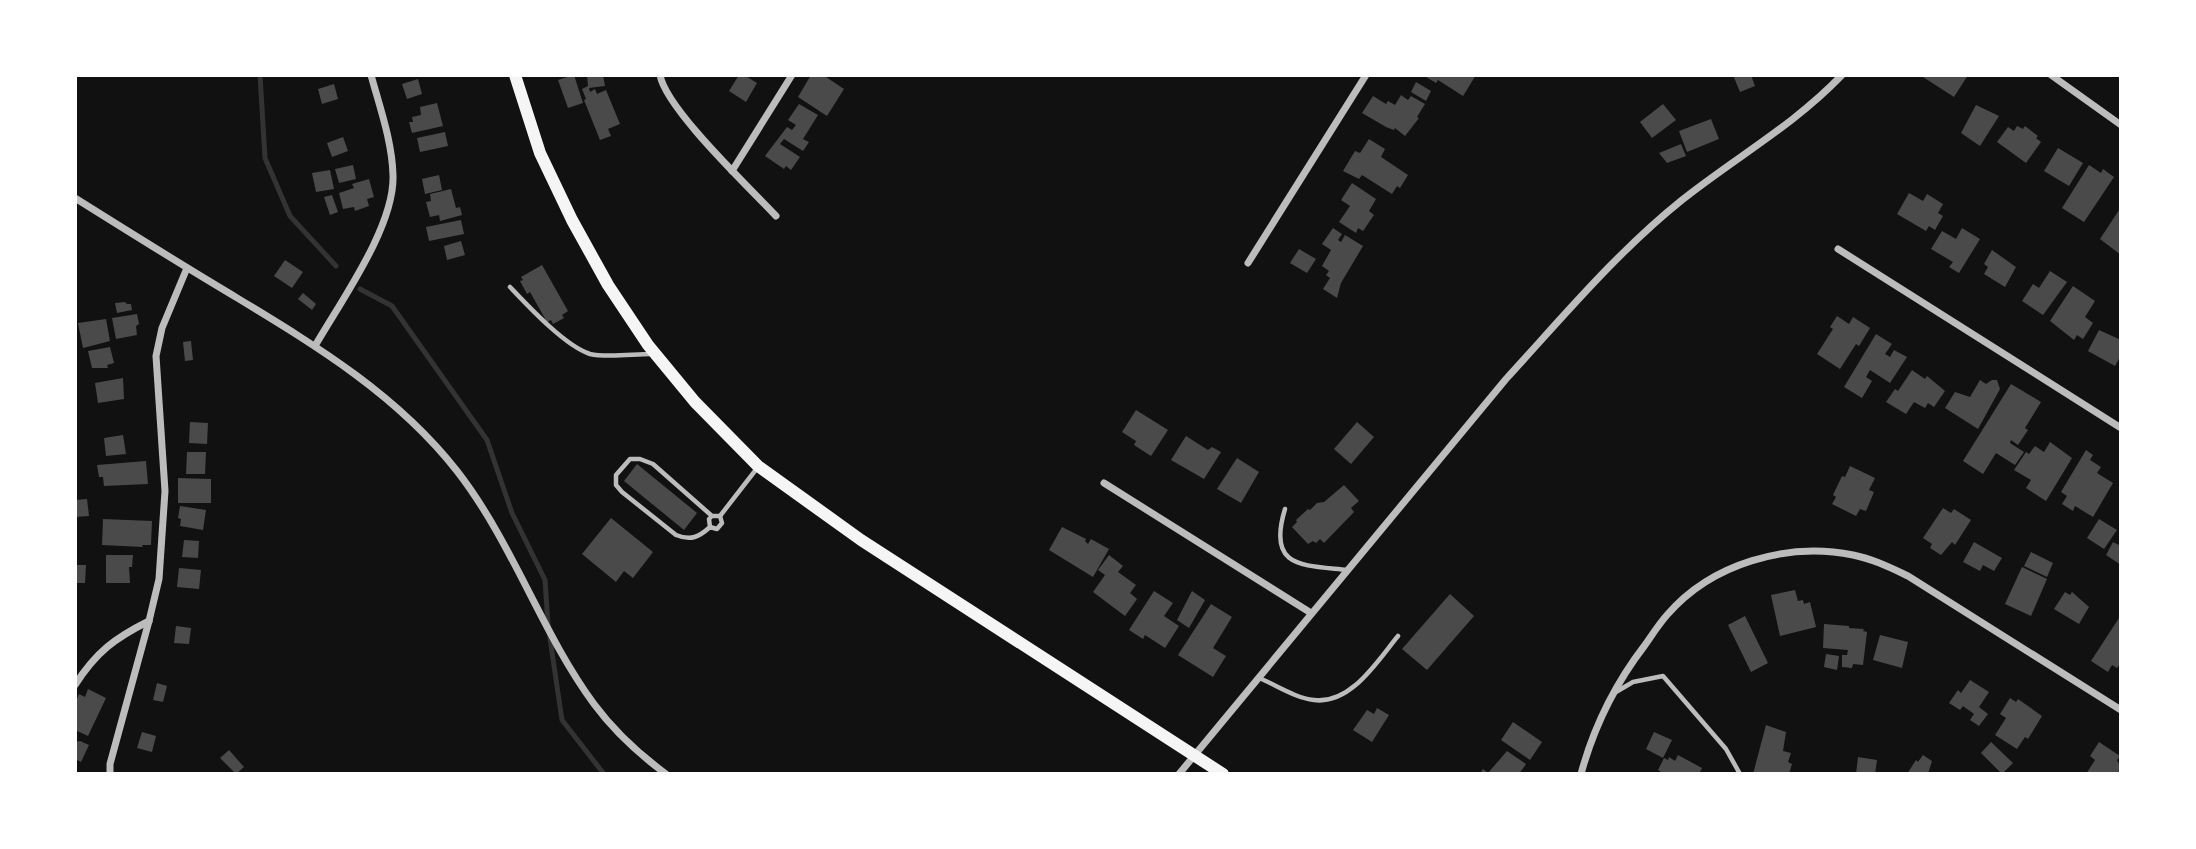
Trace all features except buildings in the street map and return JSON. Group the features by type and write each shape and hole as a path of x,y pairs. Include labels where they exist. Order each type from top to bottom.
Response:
{"main road":[{"path":"515,75 540,153 572,220 608,285 655,354 695,402 758,466 861,540 1223,774"}],"street":[{"path":"315,346 379,234 388,212 393,178 390,147 371,75"},
{"path":"660,75 665,89 686,118 776,216"},
{"path":"733,171 792,75"},
{"path":"1248,264 1366,75"},
{"path":"1179,774 1506,379 1631,246 1682,201 1792,122 1842,75"},
{"path":"2051,75 2121,125"},
{"path":"75,198 315,346 390,400 426,434 456,470 498,533 571,668 593,703 622,736 666,774"},
{"path":"1838,249 2121,428"},
{"path":"110,774 110,764 159,579 165,520 165,472 156,356 162,328 187,268"},
{"path":"1104,483 1311,612"},
{"path":"1581,774 1599,719 1612,694 1634,658 1668,613 1698,587 1722,572 1780,554 1816,552 1853,555 1878,562 1908,576 2121,710"},
{"path":"75,685 98,653 127,632 149,621"}],"lane":[{"path":"510,287 550,327 585,352 595,355 655,354"},
{"path":"710,527 694,538 676,535 622,492 615,479 630,459 645,460 712,516 720,516"},
{"path":"720,516 758,466"},
{"path":"1284,509 1278,537 1285,554 1303,564 1347,570"},
{"path":"710,527 709,519 712,516"},
{"path":"710,527 721,527 720,516"},
{"path":"1259,678 1304,698 1320,701 1328,699 1353,687 1398,636"},
{"path":"1612,694 1633,682 1663,676 1674,685 1726,748 1740,774"}],"waterway":[{"path":"260,75 265,158 290,216 336,266"},
{"path":"360,289 392,306 487,440 512,513 545,580 548,625 562,720 604,774"}]}
